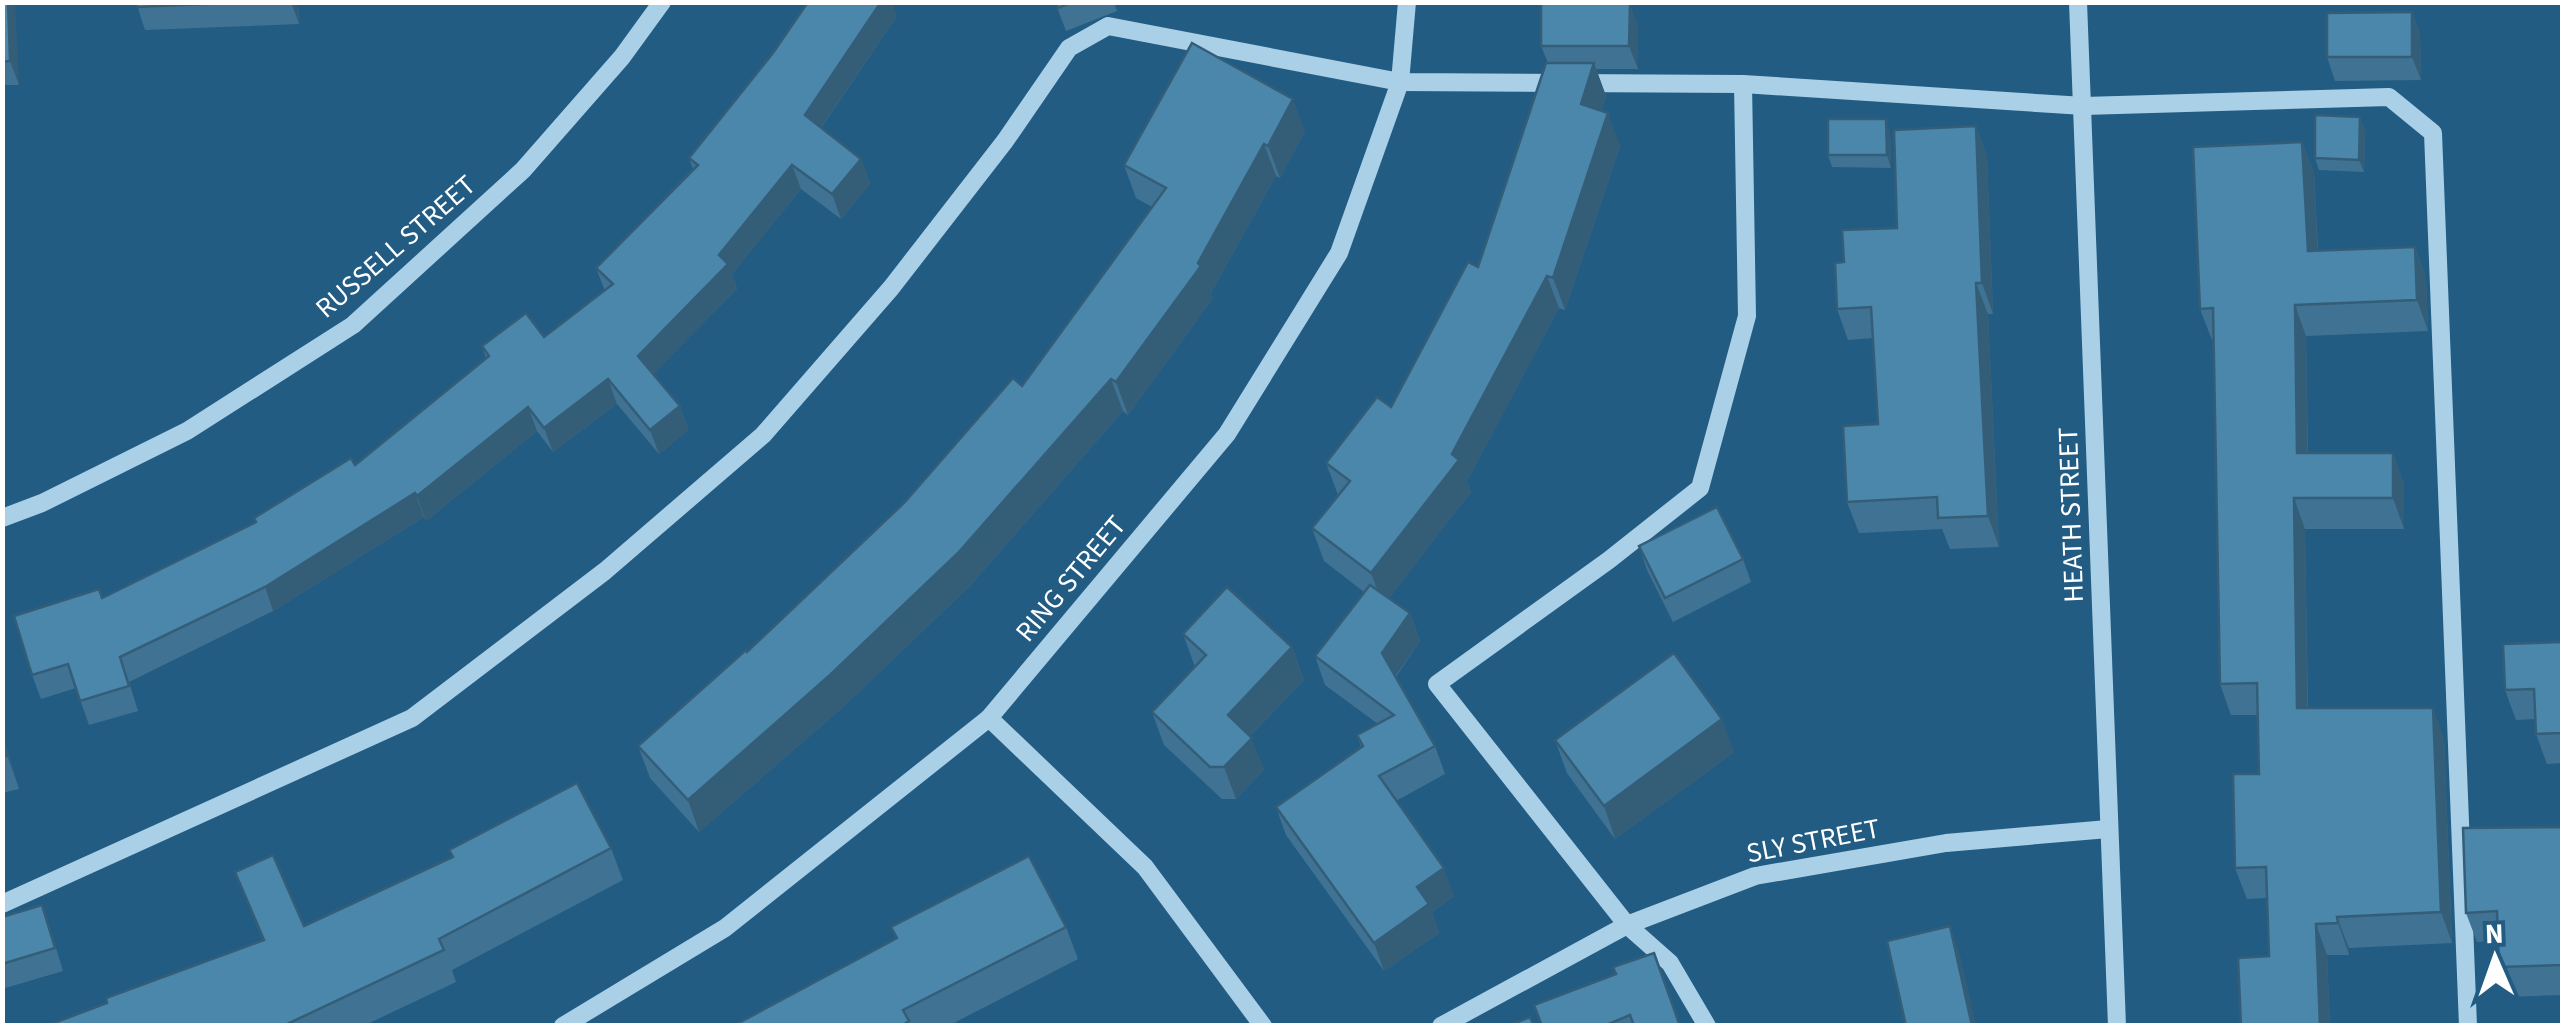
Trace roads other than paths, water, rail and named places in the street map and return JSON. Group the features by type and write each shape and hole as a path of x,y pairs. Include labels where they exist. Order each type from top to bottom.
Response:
{"street":[{"name":"RUSSELL STREET","path":"2,518 42,504 187,431 354,325 524,170 622,57 662,2"},
{"name":"RING STREET","path":"564,1026 725,928 989,718 1226,434 1339,253 1400,82 1406,2"},
{"name":"HEATH STREET","path":"2078,2 2117,1026"},
{"path":"2,904 412,718 605,570 763,435 891,288 1005,141 1069,48 1108,26 1400,82 1743,84 2084,106 2389,97 2433,133 2468,1026"},
{"path":"1706,1026 1670,963 1627,925 1437,684 1609,560 1700,488 1747,316 1743,84"},
{"path":"989,718 1145,867 1263,1026"},
{"name":"SLY STREET","path":"1441,1026 1627,925 1755,876 1946,843 2108,828"}]}
